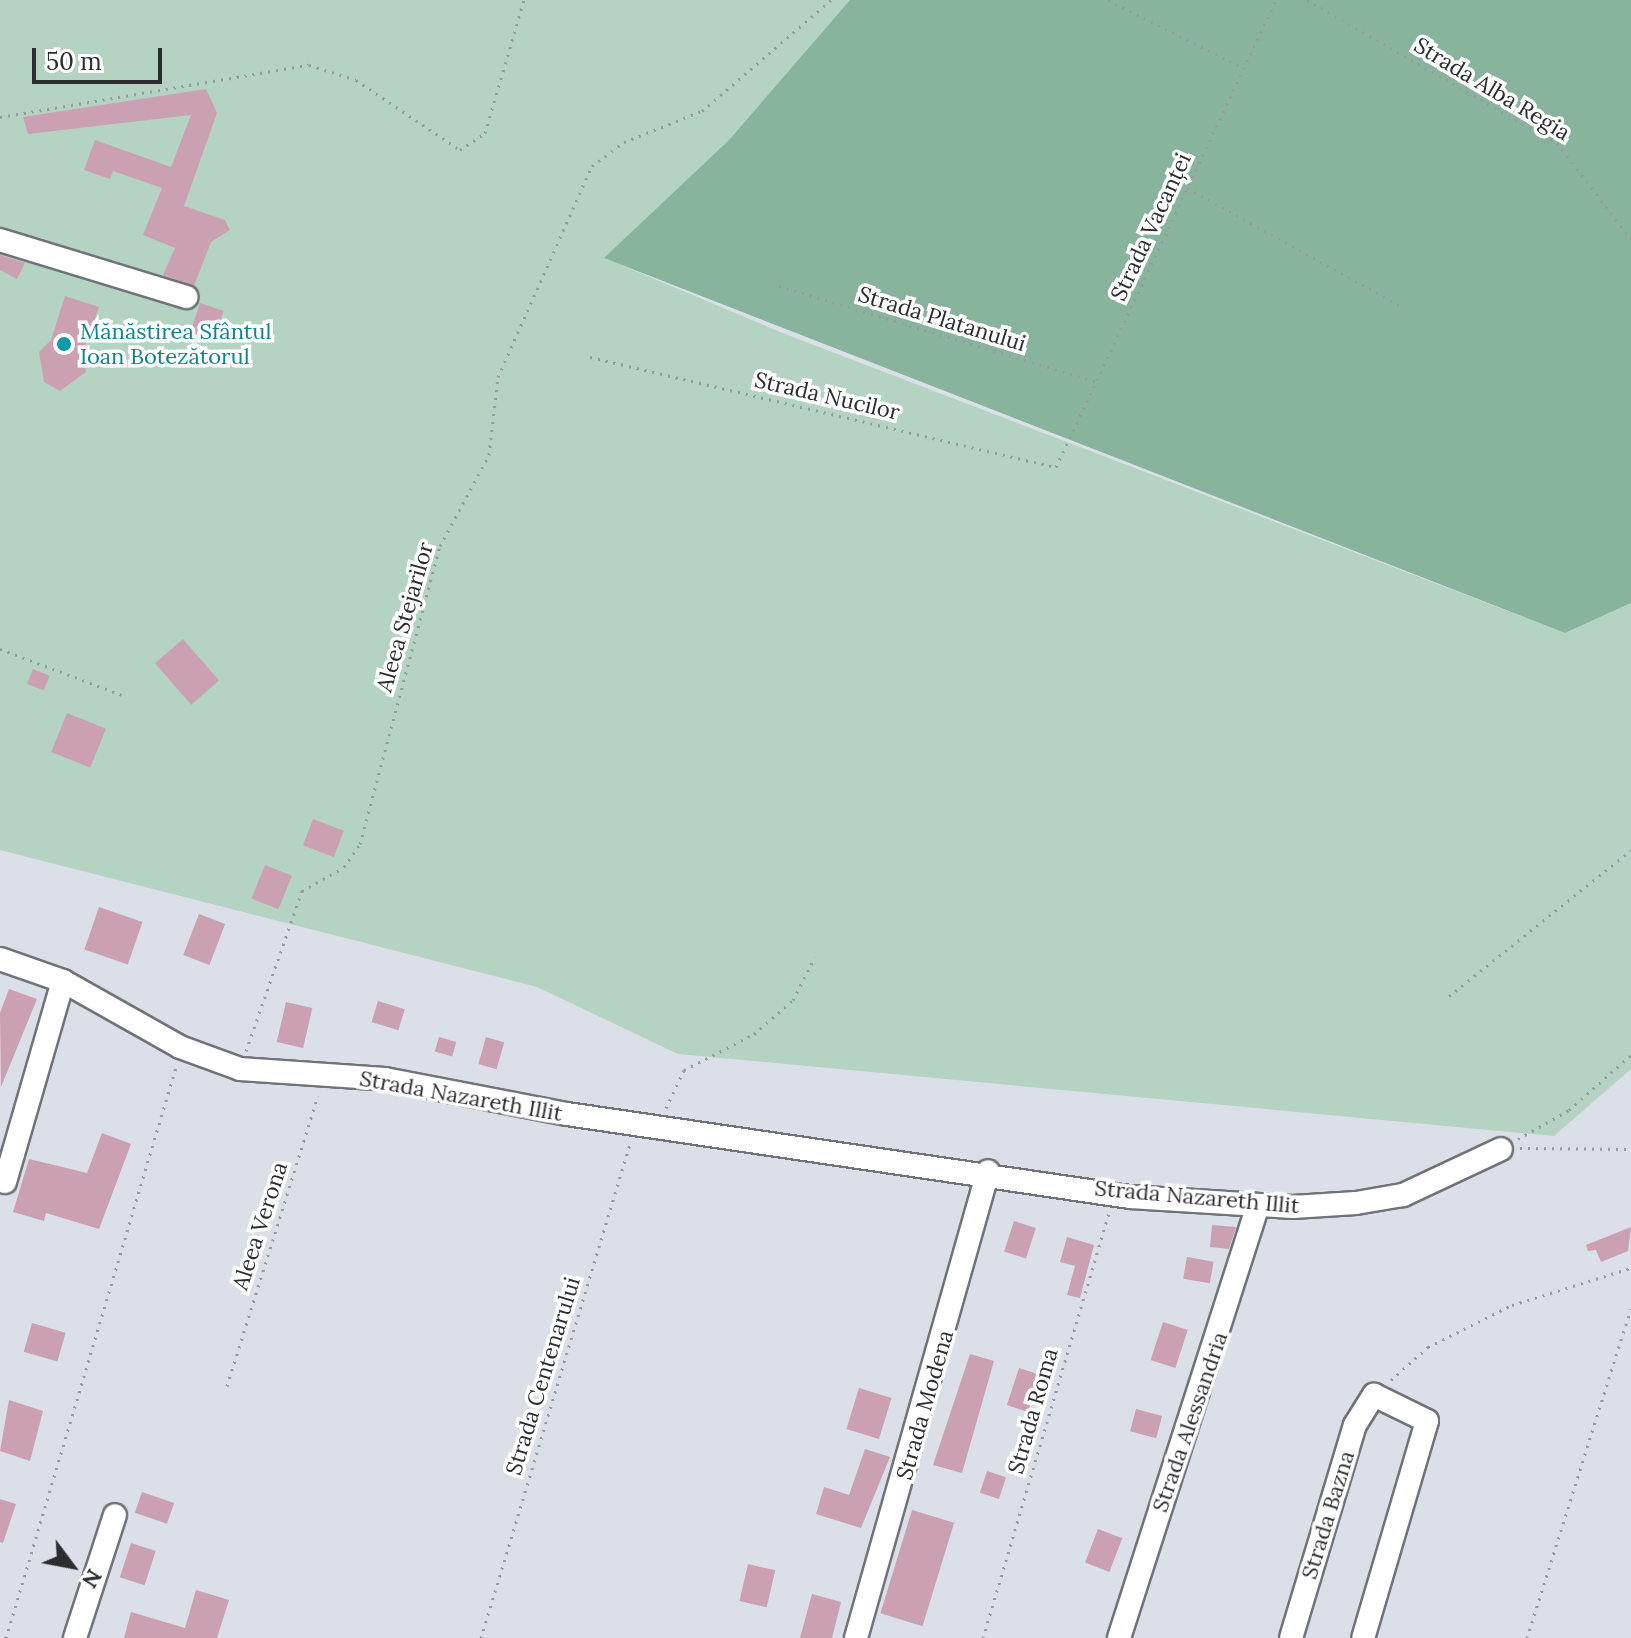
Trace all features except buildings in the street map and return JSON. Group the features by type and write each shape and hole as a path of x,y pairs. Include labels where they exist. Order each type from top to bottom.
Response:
{"street":[{"path":"0,240 187,297"},
{"name":"Strada Nazareth Illit","path":"0,959 63,981 180,1047 240,1069 385,1079 636,1124 988,1171 1114,1194 1258,1206 1403,1195 1501,1149"},
{"path":"5,1182 63,981"},
{"name":"Strada Modena","path":"856,1638 988,1171"},
{"name":"Strada Alessandria","path":"1119,1638 1258,1206"},
{"path":"1363,1638 1427,1421 1374,1395"},
{"name":"Strada Bazna","path":"1291,1638 1355,1425 1374,1395"},
{"path":"75,1638 115,1515"}],"path":[{"path":"0,117 309,65 356,80 445,144 472,147 492,113 524,0"},
{"name":"Aleea Stejarilor","path":"240,1069 302,891 344,867 360,844 440,546 489,455 498,377 592,166 624,142 702,111 831,0"},
{"path":"1108,0 1243,68"},
{"name":"Strada Vacanței","path":"1056,467 1276,0"},
{"name":"Strada Alba Regia","path":"1307,0 1557,143 1631,239"},
{"path":"1187,188 1401,306"},
{"name":"Strada Platanului","path":"779,286 1096,382"},
{"name":"Strada Nucilor","path":"590,357 1056,467"},
{"path":"0,649 122,695"},
{"path":"1449,996 1631,850"},
{"path":"660,1127 684,1070 754,1034 793,1000 815,957"},
{"path":"6,1638 180,1047"},
{"path":"1501,1149 1569,1110 1631,1055"},
{"name":"Aleea Verona","path":"227,1386 324,1076"},
{"name":"Strada Centenarului","path":"481,1638 636,1124"},
{"path":"1501,1149 1631,1149"},
{"name":"Strada Roma","path":"983,1638 1114,1194"},
{"path":"1374,1395 1428,1347 1512,1305 1631,1268"},
{"path":"1527,1638 1631,1309"}],"green space":[{"path":"0,0 850,0 729,140 605,258 780,332 1565,633 1631,603 1631,1069 1554,1136 678,1054 537,987 0,850"},
{"path":"850,0 1631,0 1631,603 1565,633 604,258 729,140"}],"place":[{"name":"Mănăstirea Sfântul Ioan Botezătorul","path":"64,344"}]}
